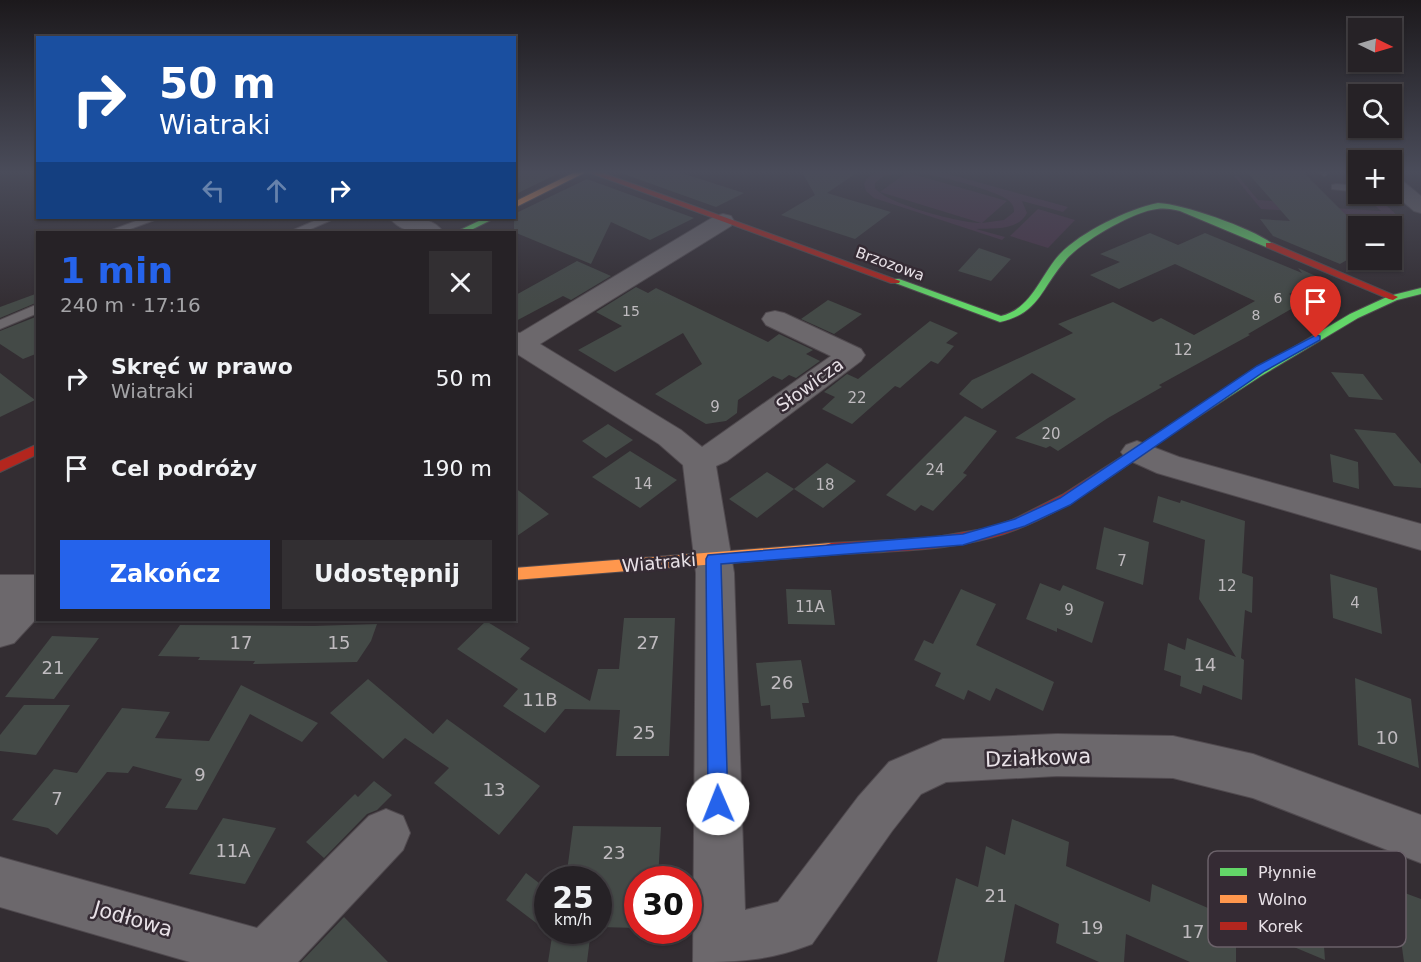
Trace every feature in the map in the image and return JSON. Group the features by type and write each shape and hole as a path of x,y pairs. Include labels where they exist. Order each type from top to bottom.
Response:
{"street":[{"name":"Brzozowa","path":"712,217 988,316 1009,319 1025,311 1058,262 1075,244 1133,217"},
{"name":"Brzozowa","path":"1202,217 1393,297"},
{"path":"403,219 430,231"},
{"path":"463,231 489,219"},
{"path":"720,952 713,559 699,461 670,437 519,341 723,221"},
{"name":"Wiatraki","path":"516,574 963,539 993,532 1043,513 1065,501 1261,369 1393,297 1421,291"},
{"name":"Słowicza","path":"699,461 716,453 851,355 775,319"},
{"path":"0,467 36,449"},
{"path":"1137,452 1168,465 1421,537"},
{"path":"0,590 36,590"},
{"path":"0,631 36,592"},
{"name":"Działkowa","path":"720,952 793,925 875,814 906,778 943,761 1058,755 1173,757 1253,776 1421,839"},
{"name":"Jodłowa","path":"0,882 264,959 386,833"}],"lane":[{"path":"118,230 151,219"},
{"path":"298,231 328,219"},
{"path":"0,325 36,309"}],"shaded area":[{"path":"932,217 981,223 961,217 989,217 982,223 1004,220 1008,217 1024,217 1011,226 976,229 1005,237 1002,240"},
{"path":"1030,217 1065,217 1075,220 1048,248 1010,236"}],"building":[{"path":"516,217 694,218 650,240 611,222 591,264 514,231"},
{"path":"787,217 884,217 855,239"},
{"path":"1286,217 1348,217 1348,259 1340,264 1273,236 1260,219 1290,221"},
{"path":"1150,233 1178,245 1205,233 1302,273 1298,268 1318,277 1289,294 1305,301 1248,334 1250,335 1159,385 1162,387 1108,418 1058,451 1050,446 1046,448 1015,438 1076,399 1032,373 982,409 959,394 972,380 1073,333 1058,324 1113,302 1153,322 1161,318 1194,335 1255,301 1175,264 1119,289 1090,275 1120,262 1100,254"},
{"path":"979,248 1011,259 991,281 958,271"},
{"path":"577,261 611,276 571,300 563,296 516,321 516,295"},
{"path":"636,287 648,293 656,288 768,342 779,334 813,350 806,354 820,361 796,378 789,375 782,380 773,376 738,400 737,413 726,421 706,424 655,394 702,364 683,333 615,372 578,350 622,326 596,312"},
{"path":"36,294 36,303 0,318 0,307"},
{"path":"828,300 862,314 834,334 801,319"},
{"path":"36,317 36,354 23,359 0,344 0,331"},
{"path":"930,321 958,333 946,343 954,346 938,364 931,361 900,388 895,386 852,424 822,409 835,397 824,392 847,374 858,379"},
{"path":"1331,372 1363,374 1383,400 1349,397"},
{"path":"0,373 35,400 0,417"},
{"path":"965,416 997,431 963,473 967,475 933,511 921,505 915,511 886,495"},
{"path":"608,424 633,440 606,458 582,441"},
{"path":"1354,429 1395,433 1421,464 1421,488 1394,486"},
{"path":"630,451 677,480 640,508 592,477"},
{"path":"1330,454 1358,462 1359,489 1333,482"},
{"path":"827,463 856,481 823,508 794,489"},
{"path":"767,472 794,489 757,518 729,499"},
{"path":"516,489 549,514 516,537"},
{"path":"1158,496 1180,503 1181,500 1245,521 1242,573 1253,577 1252,613 1245,610 1241,658 1244,660 1242,700 1203,685 1201,694 1180,686 1181,676 1164,670 1168,643 1185,650 1187,638 1236,657 1199,599 1205,540 1153,522"},
{"path":"1104,527 1149,542 1143,585 1096,569"},
{"path":"1330,574 1377,588 1382,634 1333,618"},
{"path":"1040,583 1060,591 1063,585 1104,602 1092,643 1057,628 1057,632 1026,619"},
{"path":"786,589 831,590 835,625 788,624"},
{"path":"961,589 996,604 976,645 1054,682 1043,711 996,688 990,701 968,690 964,700 935,686 941,673 914,660 924,640 933,644"},
{"path":"624,618 675,618 669,756 616,756 620,710 565,709 545,733 503,706 518,689 457,649 486,621 530,648 520,659 590,701 598,669 619,669"},
{"path":"377,624 371,641 357,662 253,664 255,661 198,660 200,657 158,656 180,625"},
{"path":"52,636 99,638 54,699 5,697"},
{"path":"801,660 809,703 802,703 805,717 771,719 770,705 761,706 756,663"},
{"path":"1355,678 1411,699 1419,768 1358,745"},
{"path":"368,679 433,734 447,719 540,786 499,835 434,783 449,768 405,738 383,759 330,713"},
{"path":"241,685 318,723 302,742 250,714 197,810 165,808 182,779 133,766 128,773 107,772 57,835 48,828 12,820 54,769 77,773 122,708 170,712 155,738 209,741"},
{"path":"24,705 70,705 36,755 0,751 0,735"},
{"path":"374,781 392,795 377,810 367,814 324,858 306,842 355,794 358,797"},
{"path":"223,818 276,828 245,884 189,874"},
{"path":"1012,819 1069,842 1066,866 1150,902 1152,884 1208,908 1208,947 1236,947 1236,962 1190,962 1126,934 1124,962 1099,962 1056,943 1059,924 1015,904 1004,962 937,962 956,878 978,887 986,846 1005,855"},
{"path":"573,826 661,827 659,866 624,866 624,928 612,927 612,866 568,866"},
{"path":"526,873 534,879 534,921 506,900"},
{"path":"1406,893 1421,899 1421,962 1404,962 1402,947 1406,947"},
{"path":"344,917 388,962 301,962"},
{"path":"551,944 589,944 587,962 548,962"},
{"path":"1294,947 1324,947 1325,960"}],"traffic: fast":[{"path":"895,281 1000,319 1010,317 1019,313 1033,301 1064,255 1076,245 1126,217"},
{"path":"1204,217 1269,245"},
{"path":"463,231 489,219"},
{"path":"1160,436 1218,398 1354,316 1393,298 1421,291"}],"traffic: slow":[{"path":"516,574 831,549"}],"traffic: jam":[{"path":"717,217 895,281"},
{"path":"1269,245 1393,297"},
{"path":"831,549 963,539 1017,524 1067,499 1160,436"},
{"path":"0,467 36,449"}],"route":[{"path":"718,804 713,559 963,539 993,532 1043,513 1065,501 1261,369 1316,338"}]}
